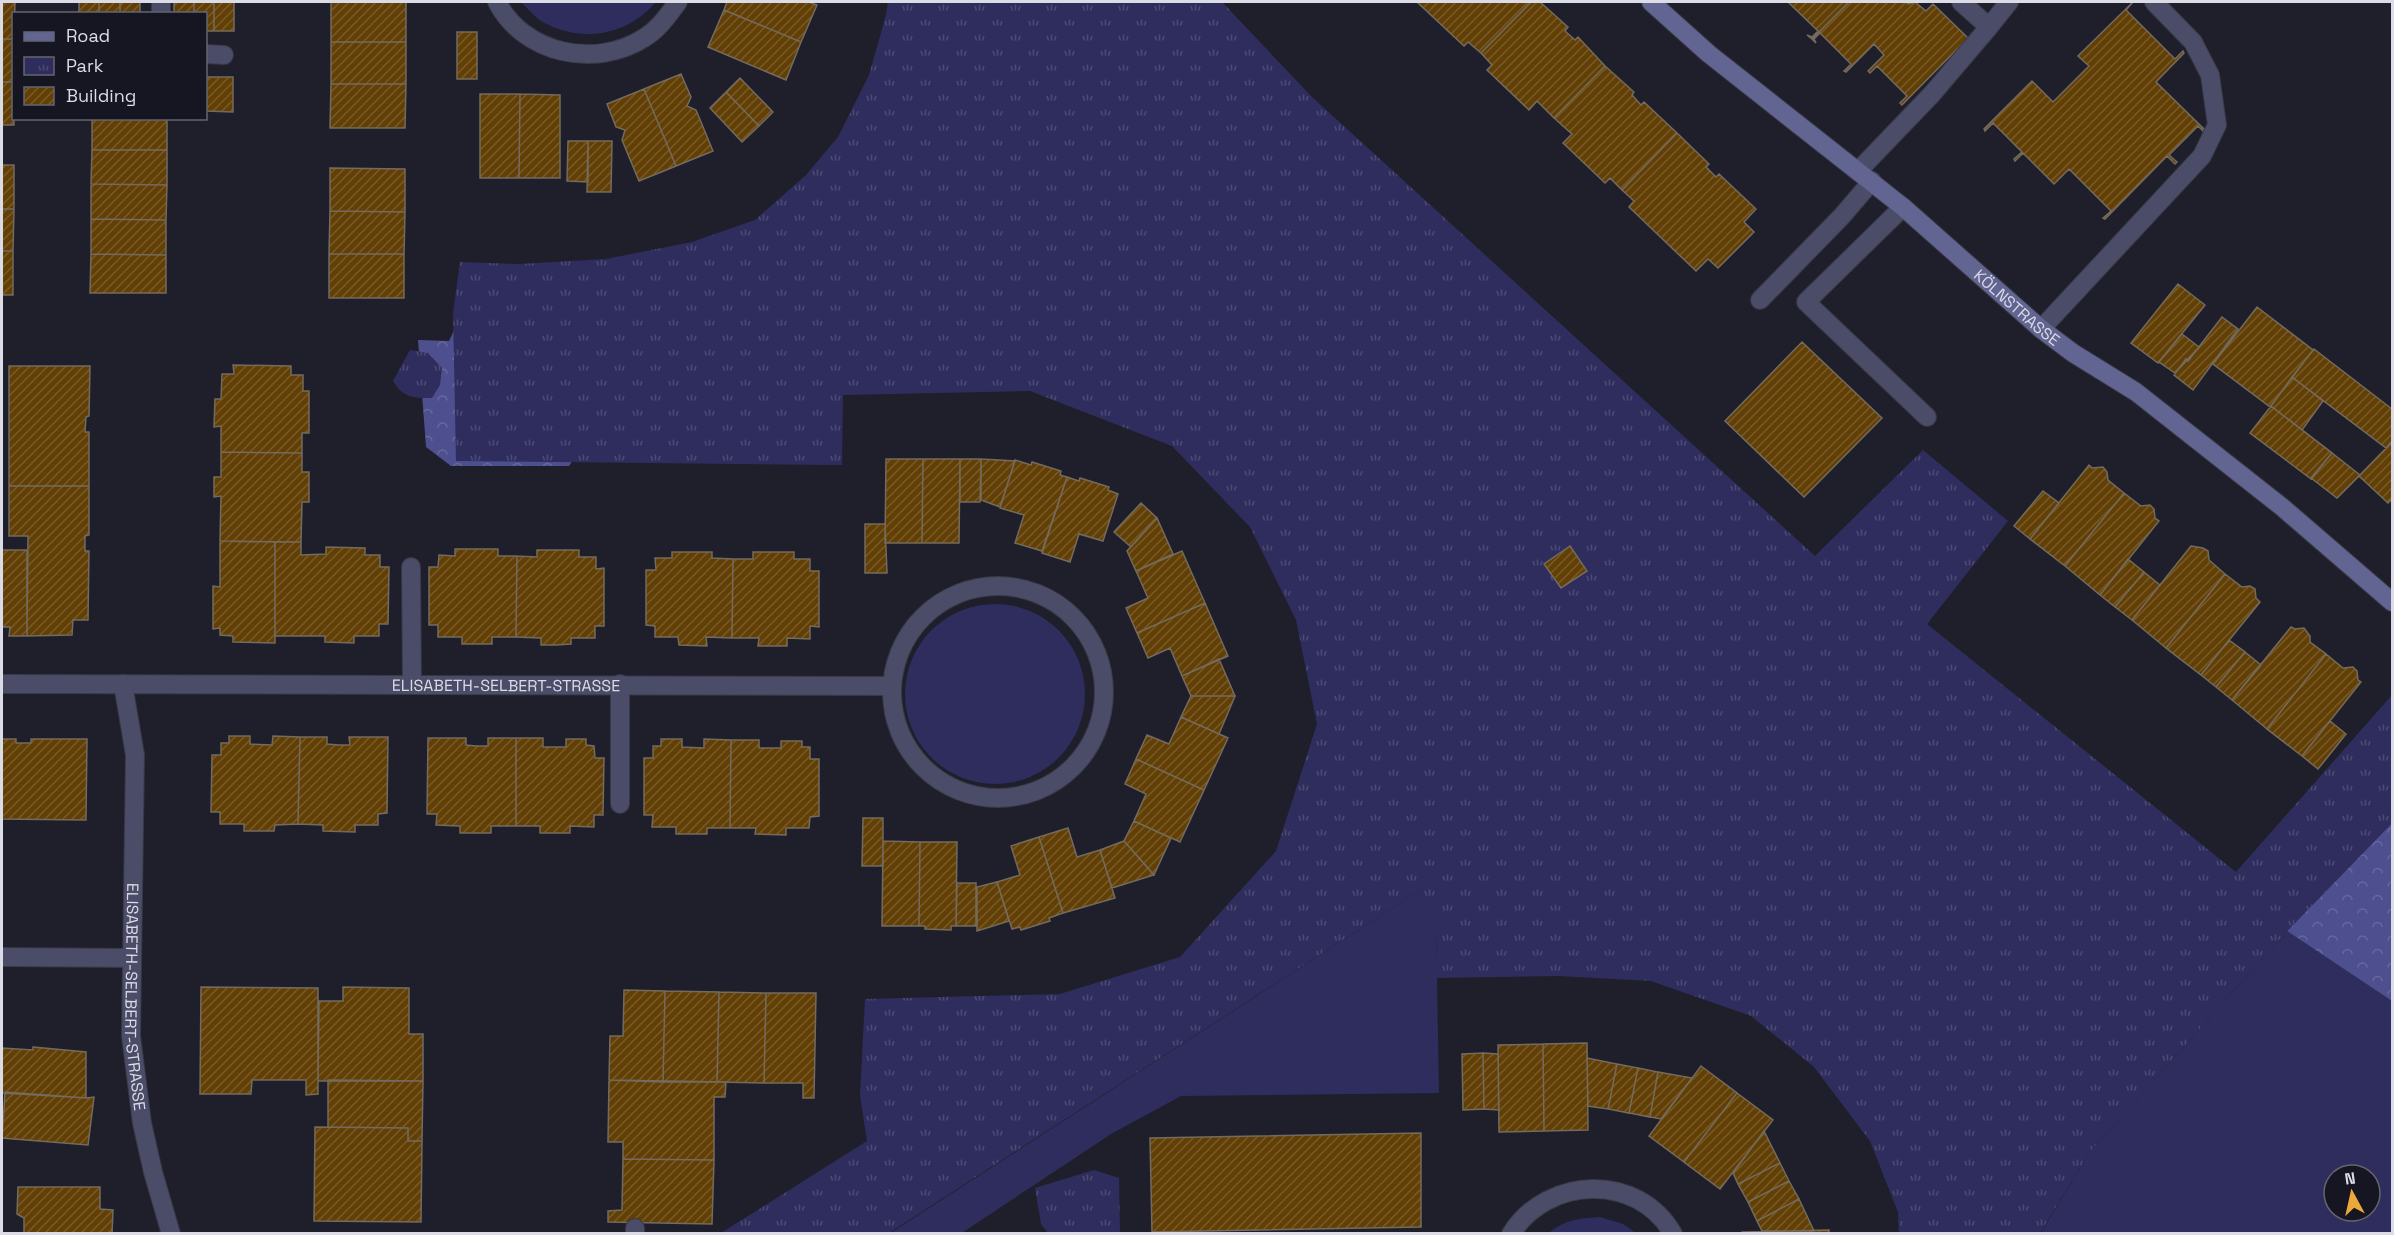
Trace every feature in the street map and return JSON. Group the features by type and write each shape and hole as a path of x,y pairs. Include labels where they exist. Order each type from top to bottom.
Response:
{"street":[{"path":"497,2 502,12 520,31 543,45 568,53 595,55 621,50 645,38 665,21 678,2"},
{"name":"KÖLNSTRASSE","path":"1651,2 1710,54 1903,207 2041,329 2073,353 2136,392 2282,507 2392,602"},
{"path":"1961,2 1989,27"},
{"path":"1761,300 1842,216 1866,176 2009,2"},
{"path":"2041,329 2202,156 2217,125 2211,75 2193,42 2154,2"},
{"path":"207,54 224,55"},
{"path":"1903,207 1806,302 1926,417"},
{"path":"411,567 412,684"},
{"path":"1004,585 1033,591 1059,604 1081,624 1096,649 1104,678 1104,706 1096,734 1081,759 1060,779 1035,792 1007,798 978,797 950,788 926,772 907,750 896,724 890,686 894,666 905,639 923,615 947,598 974,588 1004,585"},
{"name":"ELISABETH-SELBERT-STRASSE","path":"2,684 890,686"},
{"name":"ELISABETH-SELBERT-STRASSE","path":"123,684 135,755 131,1036 142,1123 153,1172 171,1233"},
{"path":"620,684 620,804"},
{"path":"2,957 131,958"},
{"path":"1511,1233 1518,1222 1539,1203 1565,1191 1593,1187 1621,1192 1647,1204 1668,1224 1673,1233"}],"green space":[{"path":"521,2 656,2 631,23 602,33 587,34 571,33 541,21"},
{"path":"888,2 1222,2 1312,97 1815,556 1923,450 2008,521 1927,624 2236,872 2392,695 2392,823 2287,931 2089,1153 2040,1233 1899,1233 1898,1212 1870,1141 1814,1067 1751,1016 1651,981 1559,976 1436,978 1436,932 1431,911 1420,890 889,1233 721,1233 867,1141 860,1095 865,999 1060,994 1180,957 1276,851 1317,724 1296,620 1250,527 1172,446 1030,391 843,395 842,465 456,461 453,313 460,262 519,264 606,259 692,242 755,220 806,175 838,137 869,75"},
{"path":"457,324 579,451 569,466 451,466 426,447 418,340 449,341"},
{"path":"410,350 428,353 442,368 440,385 432,398 405,394 393,381"},
{"path":"995,604 1029,611 1045,619 1058,631 1070,644 1078,660 1085,694 1078,728 1070,744 1058,757 1045,769 1029,777 995,784 961,777 945,769 932,757 920,744 912,728 905,694 912,660 920,644 932,631 945,619 961,611"},
{"path":"2392,823 2392,1001 2287,931"},
{"path":"1420,890 1430,905 1436,922 1439,1093 1181,1096 1111,1134 962,1233 889,1234"},
{"path":"2287,931 2392,1001 2392,1233 2040,1234 2089,1153"},
{"path":"1094,1170 1119,1178 1120,1233 1048,1233 1041,1224 1035,1188"},
{"path":"1600,1217 1623,1224 1636,1233 1549,1233 1566,1222"}],"building":[{"path":"2,2 15,2 15,12 12,12 12,39 2,39"},
{"path":"79,2 99,2 99,12 79,12"},
{"path":"99,2 120,2 120,12 99,12"},
{"path":"120,2 140,2 140,12 120,12"},
{"path":"174,2 194,2 194,12 174,12"},
{"path":"194,2 214,2 214,31 207,31 207,12 194,12"},
{"path":"214,2 234,2 234,31 214,31"},
{"path":"331,2 406,2 406,42 331,42"},
{"path":"727,2 808,2 817,5 801,42 724,10"},
{"path":"1417,2 1531,2 1481,53 1468,42 1464,46"},
{"path":"1531,2 1540,2 1568,27 1565,31 1575,40 1578,37 1605,66 1554,118 1537,101 1529,110 1487,70 1492,65 1481,53"},
{"path":"1788,2 1849,2 1812,39 1807,35 1812,37 1818,31"},
{"path":"1849,2 1906,2 1908,4 1915,2 1926,11 1933,4 1968,38 1902,105 1900,103 1907,96 1877,66 1870,73 1868,71 1884,55 1874,44 1846,72 1844,71 1851,64 1820,33 1814,39 1816,43 1812,39"},
{"path":"2133,2 2126,10 2175,59 2183,51 2184,53 2156,82 2207,132 2206,134 2198,126 2169,155 2177,162 2175,164 2167,156 2105,219 2103,218 2111,211 2069,169 2054,184 2023,153 2015,161 2014,159 2022,152 1993,123 1985,131 1984,129 2032,81 2053,102 2089,66 2078,56"},
{"path":"724,10 801,42 786,80 708,47"},
{"path":"457,32 477,32 477,79 457,79"},
{"path":"2,39 12,39 12,82 2,82"},
{"path":"331,42 406,42 406,84 331,84"},
{"path":"1605,66 1634,92 1632,95 1641,105 1644,102 1677,133 1622,190 1610,178 1605,183 1563,143 1572,134 1554,118"},
{"path":"681,74 691,97 687,106 696,110 713,151 676,166 644,89"},
{"path":"207,77 233,77 233,112 207,111"},
{"path":"740,78 773,112 759,126 726,92"},
{"path":"2,82 12,82 14,125 2,125"},
{"path":"331,84 406,84 405,128 330,128"},
{"path":"644,89 676,166 639,181 622,140 625,130 616,127 607,104"},
{"path":"726,92 759,126 742,142 710,108"},
{"path":"480,94 520,94 519,178 480,178"},
{"path":"520,94 560,95 560,178 519,178"},
{"path":"92,120 167,120 167,150 92,150"},
{"path":"1677,133 1709,164 1706,167 1716,177 1719,174 1756,209 1744,222 1754,232 1718,268 1708,259 1696,271 1629,207 1634,201 1622,190"},
{"path":"568,141 588,141 588,182 567,181"},
{"path":"588,141 612,141 611,192 587,192"},
{"path":"92,150 167,150 167,185 91,184"},
{"path":"2,165 14,165 14,209 2,209"},
{"path":"330,168 405,169 405,212 330,211"},
{"path":"91,184 167,185 166,220 91,219"},
{"path":"2,209 14,209 13,251 2,251"},
{"path":"330,211 405,212 404,254 329,254"},
{"path":"91,219 166,220 166,255 91,254"},
{"path":"2,251 13,251 13,295 2,295"},
{"path":"91,254 166,255 166,293 90,293"},
{"path":"329,254 404,254 404,298 329,298"},
{"path":"2178,284 2205,305 2158,363 2131,343"},
{"path":"2257,307 2313,350 2270,407 2213,364"},
{"path":"2222,317 2238,329 2193,390 2174,375 2186,359 2188,361"},
{"path":"2182,334 2199,347 2175,373 2159,362"},
{"path":"1802,342 1882,418 1804,497 1725,421"},
{"path":"2314,349 2392,409 2392,441 2386,448 2292,377"},
{"path":"233,365 291,366 291,375 303,375 303,391 309,391 309,433 302,433 302,453 221,452 221,426 214,427 215,399 221,399 222,374 234,374"},
{"path":"9,366 90,366 89,416 86,417 85,432 89,432 89,486 9,486"},
{"path":"2292,377 2323,401 2302,430 2271,406"},
{"path":"2271,406 2332,453 2311,479 2250,433"},
{"path":"2392,442 2392,499 2388,503 2359,476"},
{"path":"221,452 302,453 302,472 309,472 309,502 302,502 301,542 220,541 221,496 214,497 214,477 221,477"},
{"path":"2332,453 2360,475 2337,498 2311,478"},
{"path":"886,459 923,459 922,543 885,543"},
{"path":"923,459 960,459 959,543 922,543"},
{"path":"960,459 981,459 980,502 960,502"},
{"path":"981,459 1015,461 1000,507 981,500"},
{"path":"1015,460 1031,465 1032,462 1061,471 1060,475 1067,477 1042,551 1015,543 1024,515 1000,508"},
{"path":"2089,465 2092,468 2103,467 2107,472 2108,480 2124,493 2065,566 2030,539"},
{"path":"1067,477 1079,481 1080,478 1109,487 1108,490 1118,494 1103,541 1079,534 1070,562 1042,553"},
{"path":"9,486 89,486 89,535 85,536 85,551 89,551 88,620 73,620 72,635 27,636 28,536 9,536"},
{"path":"2043,491 2059,503 2030,539 2014,526"},
{"path":"2124,493 2141,506 2150,505 2154,509 2155,518 2159,521 2100,595 2065,566"},
{"path":"1141,503 1157,518 1131,547 1114,532"},
{"path":"1157,518 1173,554 1136,571 1127,551"},
{"path":"865,524 885,524 887,573 865,573"},
{"path":"220,541 275,542 275,643 233,642 233,636 220,635 220,628 213,629 213,586 220,587"},
{"path":"275,542 301,542 301,555 326,554 326,547 365,548 365,555 380,555 380,567 389,567 388,624 379,624 379,636 354,636 354,643 325,642 325,636 275,636"},
{"path":"1570,546 1587,571 1561,588 1544,564"},
{"path":"2191,546 2208,551 2209,560 2225,574 2166,648 2132,620"},
{"path":"455,549 498,549 498,556 517,556 516,637 492,637 492,644 462,644 462,637 438,637 438,625 429,625 429,567 438,567 439,555 455,556"},
{"path":"2,550 27,550 27,636 9,636 10,627 2,627"},
{"path":"537,550 579,550 579,557 596,557 596,569 604,568 604,626 595,626 595,638 571,638 571,644 541,645 541,638 516,637 517,556 537,557"},
{"path":"1182,551 1205,603 1137,633 1126,608 1148,598 1136,571"},
{"path":"672,552 712,552 712,558 733,559 732,638 706,637 707,646 679,645 678,637 655,637 655,626 646,625 646,570 656,570 655,558 672,558"},
{"path":"753,552 794,552 794,559 810,559 810,571 819,571 819,627 810,626 810,639 787,638 787,646 758,646 759,638 732,638 733,559 753,559"},
{"path":"2128,559 2144,572 2115,607 2100,595"},
{"path":"2144,572 2160,585 2132,620 2115,607"},
{"path":"2225,574 2242,587 2250,586 2255,589 2256,598 2260,602 2201,675 2166,648"},
{"path":"1205,603 1228,656 1182,676 1170,648 1148,658 1137,633"},
{"path":"2291,627 2304,628 2310,636 2310,642 2326,654 2267,729 2232,700"},
{"path":"2229,640 2245,652 2216,687 2201,675"},
{"path":"2245,652 2261,665 2232,700 2216,687"},
{"path":"2326,654 2343,668 2353,667 2361,682 2302,756 2267,729"},
{"path":"1219,659 1235,696 1191,696 1182,676"},
{"path":"1191,696 1235,696 1219,734 1181,717"},
{"path":"1181,717 1228,738 1204,790 1136,759 1147,735 1169,744"},
{"path":"2330,721 2346,734 2318,769 2302,756"},
{"path":"229,736 250,736 250,744 272,745 273,736 300,737 298,824 275,825 274,831 244,831 244,824 220,824 220,812 211,812 212,755 221,755 221,743 229,743"},
{"path":"300,737 327,737 327,744 350,745 349,737 388,737 387,813 378,814 378,825 355,825 355,832 323,831 323,825 298,824"},
{"path":"428,738 466,738 466,745 488,746 488,738 516,738 516,826 491,826 491,833 460,833 460,826 436,825 437,814 427,814"},
{"path":"516,738 543,738 543,747 566,747 566,739 586,739 586,745 594,746 595,758 604,758 603,815 594,815 594,827 570,826 570,833 540,833 540,826 516,826"},
{"path":"2,739 16,739 16,743 31,743 31,739 87,739 86,820 2,819"},
{"path":"661,739 682,739 682,747 704,748 704,739 731,740 730,828 707,828 707,834 676,834 676,827 652,827 653,815 644,815 644,758 653,758 653,746 661,746"},
{"path":"731,740 759,740 759,748 781,748 781,741 802,741 802,747 810,747 810,759 819,759 819,816 810,817 809,828 786,828 786,835 755,834 756,828 730,828"},
{"path":"1136,759 1204,790 1180,842 1134,821 1146,794 1125,784"},
{"path":"863,818 883,818 883,866 862,866"},
{"path":"1134,821 1171,838 1154,875 1124,841"},
{"path":"1068,828 1077,857 1100,850 1115,898 1063,913 1039,837"},
{"path":"1039,837 1063,913 1049,918 1050,921 1021,930 1020,927 1012,929 997,882 1020,875 1011,846"},
{"path":"883,841 920,842 919,926 882,926"},
{"path":"1124,841 1154,875 1112,888 1100,850"},
{"path":"920,842 957,842 956,926 951,926 951,930 925,929 925,926 919,926"},
{"path":"997,882 1009,921 977,931 977,887"},
{"path":"957,883 976,883 976,926 956,926"},
{"path":"201,987 318,988 318,1094 306,1095 306,1080 252,1080 251,1094 200,1094"},
{"path":"343,987 409,988 409,1034 423,1034 423,1081 318,1081 319,1001 343,1001"},
{"path":"624,990 665,991 663,1082 609,1080 610,1036 623,1036"},
{"path":"665,991 719,992 717,1082 663,1082"},
{"path":"719,992 766,993 764,1083 717,1082"},
{"path":"766,993 816,993 814,1098 803,1098 803,1083 764,1083"},
{"path":"1587,1043 1588,1130 1544,1131 1543,1044"},
{"path":"1543,1044 1544,1131 1499,1132 1498,1045"},
{"path":"33,1047 86,1052 86,1098 2,1093 2,1048 33,1050"},
{"path":"1483,1053 1484,1109 1463,1110 1462,1054"},
{"path":"1483,1053 1498,1054 1499,1110 1484,1109"},
{"path":"1587,1058 1617,1064 1608,1109 1588,1106"},
{"path":"1617,1064 1638,1068 1629,1113 1608,1109"},
{"path":"1701,1066 1737,1093 1684,1162 1649,1136"},
{"path":"1638,1068 1658,1072 1650,1117 1629,1113"},
{"path":"1658,1072 1692,1078 1661,1119 1650,1117"},
{"path":"328,1080 423,1081 422,1141 408,1141 408,1128 328,1127"},
{"path":"609,1080 726,1082 725,1097 714,1097 714,1160 623,1159 623,1142 608,1142"},
{"path":"5,1092 94,1097 88,1145 2,1138"},
{"path":"1737,1093 1773,1120 1720,1189 1684,1162"},
{"path":"315,1127 408,1128 408,1141 422,1141 421,1222 314,1221"},
{"path":"1764,1131 1780,1163 1738,1184 1733,1173"},
{"path":"1421,1133 1421,1227 1152,1232 1150,1138"},
{"path":"623,1159 714,1160 712,1224 608,1222 608,1211 622,1210"},
{"path":"1780,1163 1789,1181 1748,1202 1738,1184"},
{"path":"1789,1181 1799,1199 1757,1221 1748,1202"},
{"path":"18,1187 100,1187 100,1209 113,1210 112,1234 24,1234 24,1218 17,1214"},
{"path":"1799,1199 1814,1231 1762,1231 1757,1221"},
{"path":"1829,1230 1829,1234 1742,1234 1742,1232"}]}
